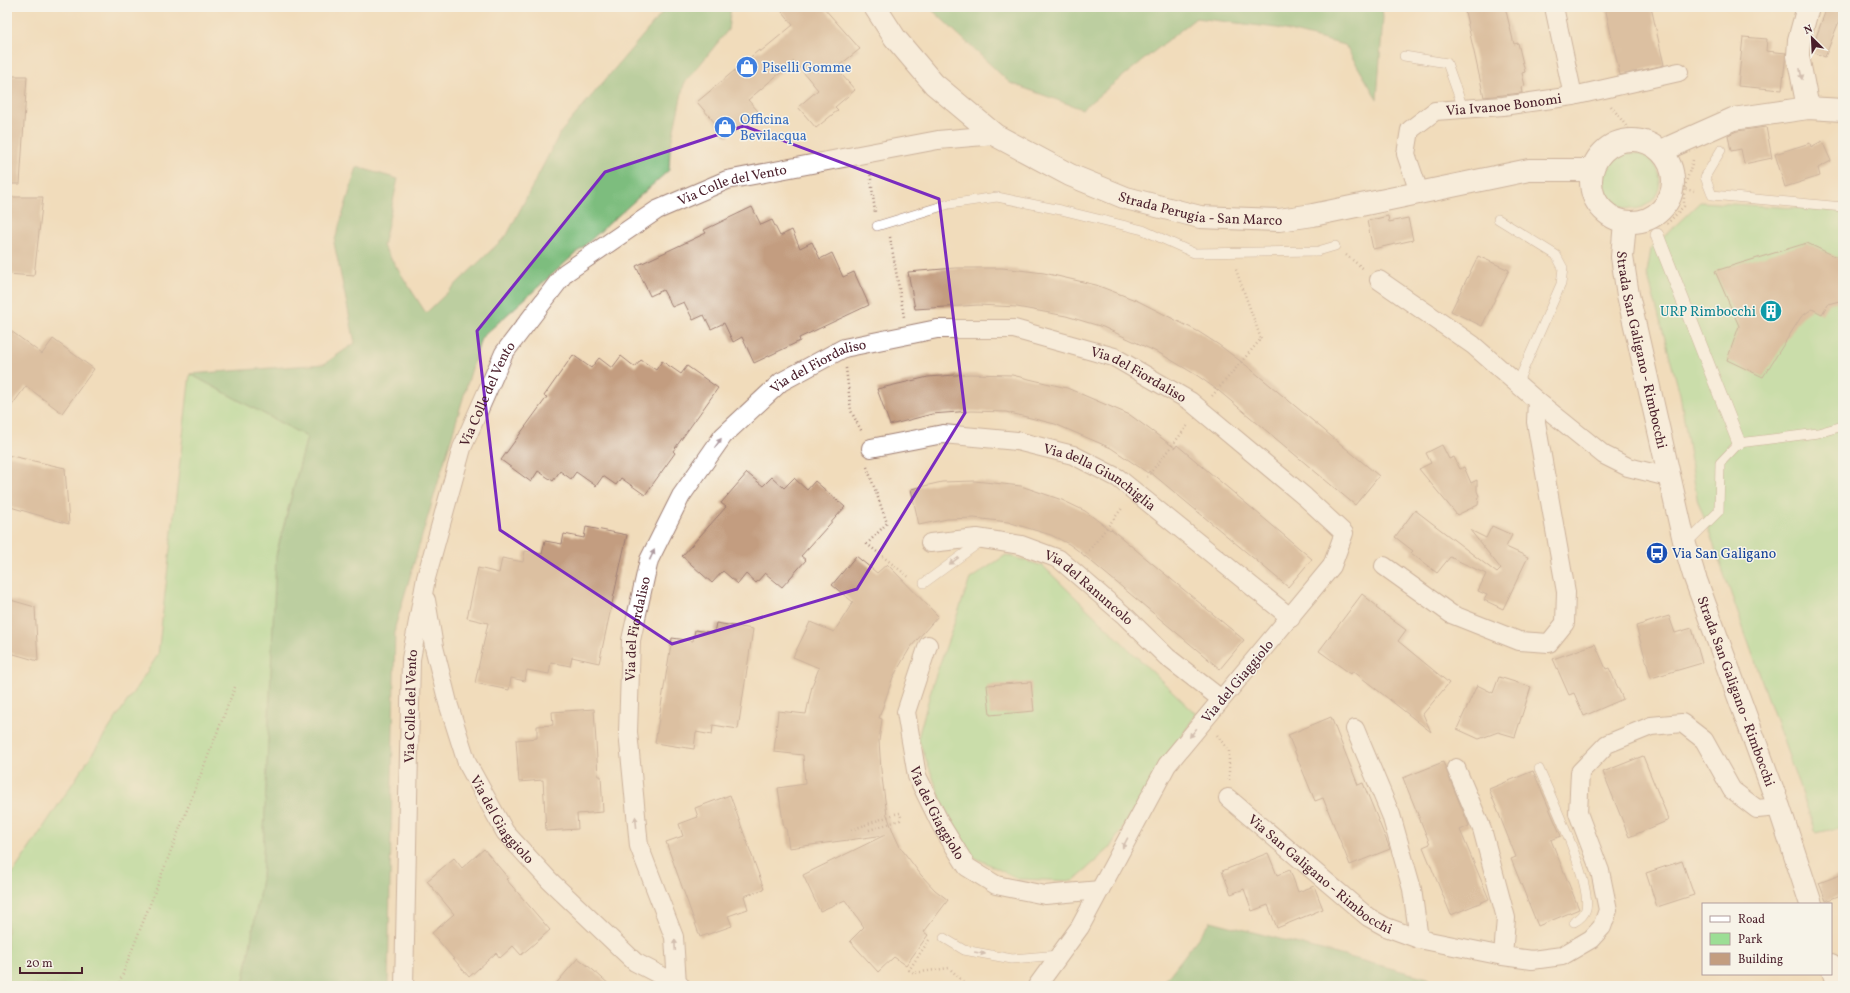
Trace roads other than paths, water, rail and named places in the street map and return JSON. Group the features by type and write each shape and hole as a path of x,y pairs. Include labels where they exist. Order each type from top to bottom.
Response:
{"main road":[{"name":"Strada Perugia - San Marco","path":"876,7 895,38 934,84 995,135 1070,175 1126,198 1200,216 1279,220 1313,215 1529,170 1592,170"},
{"path":"1808,7 1799,40 1799,62 1808,108"},
{"path":"1661,151 1733,119 1808,108 1843,110"},
{"path":"1636,139 1649,143 1661,151 1669,161 1673,174 1673,187 1669,199 1662,210 1651,218 1638,222 1625,222 1612,218 1601,209 1593,197 1590,184 1592,170 1598,157 1608,146 1621,141 1636,139"},
{"name":"Strada San Galigano - Rimbocchi","path":"1625,222 1622,257 1628,295 1662,441 1668,477 1684,545 1779,807 1811,903"},
{"path":"1832,968 1838,986"}],"street":[{"name":"Via Ivanoe Bonomi","path":"1554,7 1573,96"},
{"name":"Via Ivanoe Bonomi","path":"1419,192 1406,154 1410,130 1435,110 1503,106 1573,96 1679,72"},
{"name":"Via Colle del Vento","path":"404,986 411,659 424,587 462,448 504,353 565,272 657,210 727,180 938,140 995,135"},
{"path":"1657,235 1739,443"},
{"path":"1379,280 1473,345 1537,401 1604,455 1628,468 1668,477"},
{"name":"Via del Fiordaliso","path":"679,985 674,937 639,846 628,732 631,640 649,560 681,496 723,436 781,382 844,348 937,329 1014,329 1114,357 1190,401 1305,497 1344,533 1332,566 1291,618"},
{"path":"1384,566 1451,614 1519,641 1549,643 1565,623 1566,592 1536,422 1537,401"},
{"name":"Via della Giunchiglia","path":"871,448 943,434 1017,441 1073,455 1118,478 1291,618"},
{"name":"Via del Ranuncolo","path":"930,543 977,538 1021,545 1059,559 1125,616 1167,657 1221,699"},
{"name":"Via del Giaggiolo","path":"424,587 434,647 448,703 467,763 505,832 549,880 635,962 679,985"},
{"name":"Via del Giaggiolo","path":"1037,986 1080,927 1167,765 1204,719 1291,618"},
{"name":"Via del Giaggiolo","path":"928,645 906,712 917,776 941,825 967,867 996,886 1045,895 1100,890"},
{"name":"Via San Galigano - Rimbocchi","path":"1228,798 1368,917 1386,927 1419,940 1532,960 1562,956 1591,939 1602,927 1608,910 1600,871 1578,813 1580,772 1607,744 1651,726 1682,723 1704,740 1732,790 1757,809 1779,807"},
{"name":"Via San Galigano - Rimbocchi","path":"1355,729 1391,815 1412,889 1419,940"},
{"path":"1456,768 1482,829 1506,918 1503,956"}],"lane":[{"path":"1404,56 1447,63 1463,108"},
{"path":"1721,150 1705,177 1712,195 1843,207"},
{"path":"877,226 949,204 997,197 1062,210 1143,230 1194,253 1318,251 1335,246"},
{"path":"1498,219 1556,255 1563,268 1561,284 1517,384"},
{"path":"1684,545 1718,511 1720,463 1739,443 1818,433 1843,426"},
{"path":"924,583 985,540"},
{"path":"1539,769 1583,875 1586,908 1582,918 1574,922"},
{"path":"1583,875 1600,871"},
{"path":"944,938 964,950 1012,959 1060,955"}],"place":[{"name":"Piselli Gomme","path":"747,67"},
{"name":"Officina Bevilacqua","path":"725,127"},
{"name":"URP Rimbocchi","path":"1771,311"},
{"name":"Via San Galigano","path":"1657,553"}]}
